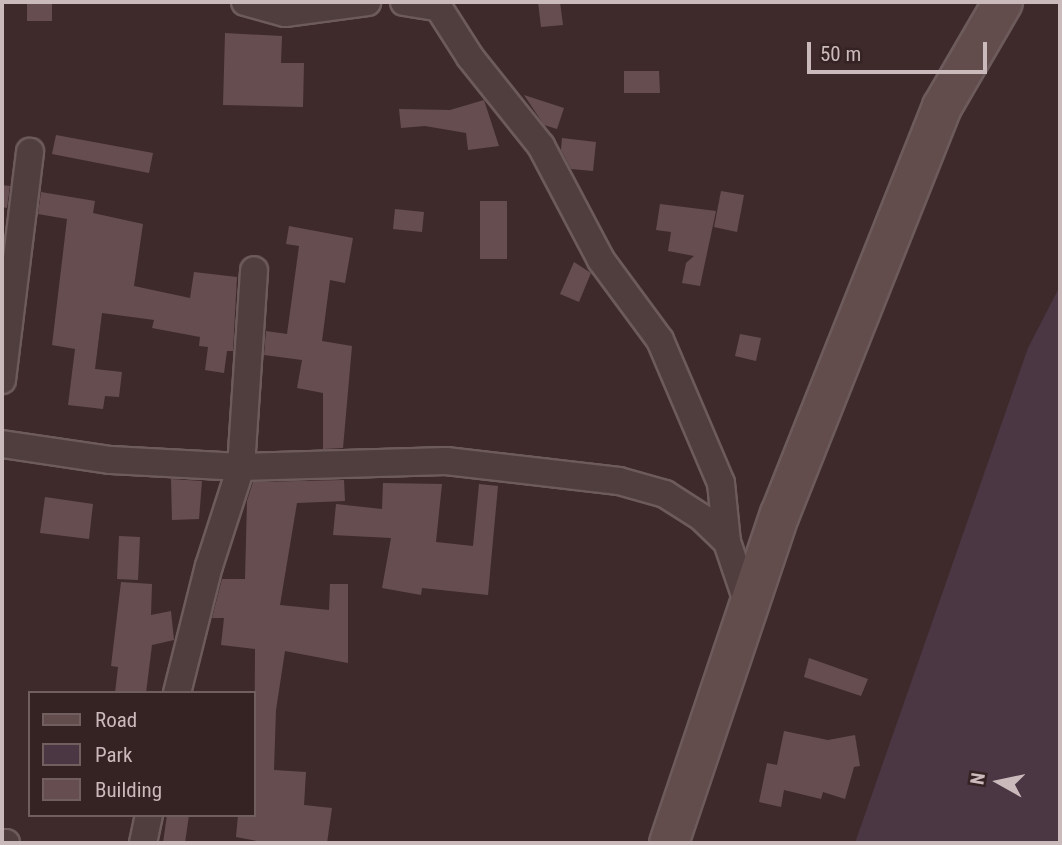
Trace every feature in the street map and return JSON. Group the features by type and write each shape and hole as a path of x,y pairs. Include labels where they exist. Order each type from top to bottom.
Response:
{"street":[{"path":"245,2 285,13 367,2"},
{"path":"404,2 436,4 470,57 541,146 601,260 660,340 721,483 727,542 749,607"},
{"path":"669,843 785,501 942,107 1003,2"},
{"path":"2,380 30,152"},
{"path":"178,691 209,566 241,467 254,270"},
{"path":"2,444 111,460 241,467 446,461 559,472 665,494 701,517 727,542"},
{"path":"143,843 149,817"}],"green space":[{"path":"1060,286 1060,843 855,843 1028,348"}],"building":[{"path":"27,2 52,2 52,21 27,21"},
{"path":"538,2 560,2 563,25 541,27"},
{"path":"225,33 282,36 281,63 304,63 303,107 223,105"},
{"path":"624,71 659,71 660,93 624,93"},
{"path":"524,95 564,108 557,129 544,125"},
{"path":"484,100 499,146 468,150 466,133 425,126 401,128 399,109 450,110"},
{"path":"56,135 153,153 149,173 52,154"},
{"path":"562,138 596,142 593,171 571,169 561,150"},
{"path":"2,185 10,186 7,208 2,207"},
{"path":"721,191 744,195 737,232 714,227"},
{"path":"41,192 95,201 93,213 143,224 134,286 190,298 194,272 237,277 233,351 227,351 224,373 205,370 208,347 199,346 200,337 152,328 154,320 102,313 95,369 122,372 119,397 105,396 103,409 68,405 75,349 52,345 67,219 38,214"},
{"path":"480,201 507,201 507,259 480,259"},
{"path":"660,204 716,211 700,286 682,283 686,263 694,256 668,251 671,232 656,230"},
{"path":"395,209 424,212 422,232 393,229"},
{"path":"289,226 353,238 345,283 330,280 322,341 352,346 343,448 323,449 323,393 297,388 302,360 264,355 266,331 287,334 299,246 286,244"},
{"path":"574,262 591,273 579,302 560,294"},
{"path":"740,334 761,338 756,361 735,356"},
{"path":"171,479 202,481 199,519 172,520"},
{"path":"344,480 345,501 297,503 280,605 329,610 330,584 348,584 348,663 285,651 276,710 274,770 306,772 304,805 332,808 327,843 267,843 236,837 238,817 256,817 255,649 221,645 224,618 212,618 222,579 245,579 247,501 253,482"},
{"path":"383,483 442,484 436,542 473,546 479,484 498,486 488,595 422,588 421,595 382,588 391,538 333,535 336,504 382,509"},
{"path":"45,497 93,504 89,539 40,533"},
{"path":"119,536 140,537 138,580 117,579"},
{"path":"121,582 152,584 151,615 171,611 174,640 152,645 146,691 115,691 118,667 111,666"},
{"path":"809,658 868,679 861,696 804,677"},
{"path":"784,731 828,740 855,735 860,766 854,767 845,799 823,792 821,799 784,790 781,807 759,802 767,763 777,765"},
{"path":"167,817 189,817 185,843 163,843"}]}
